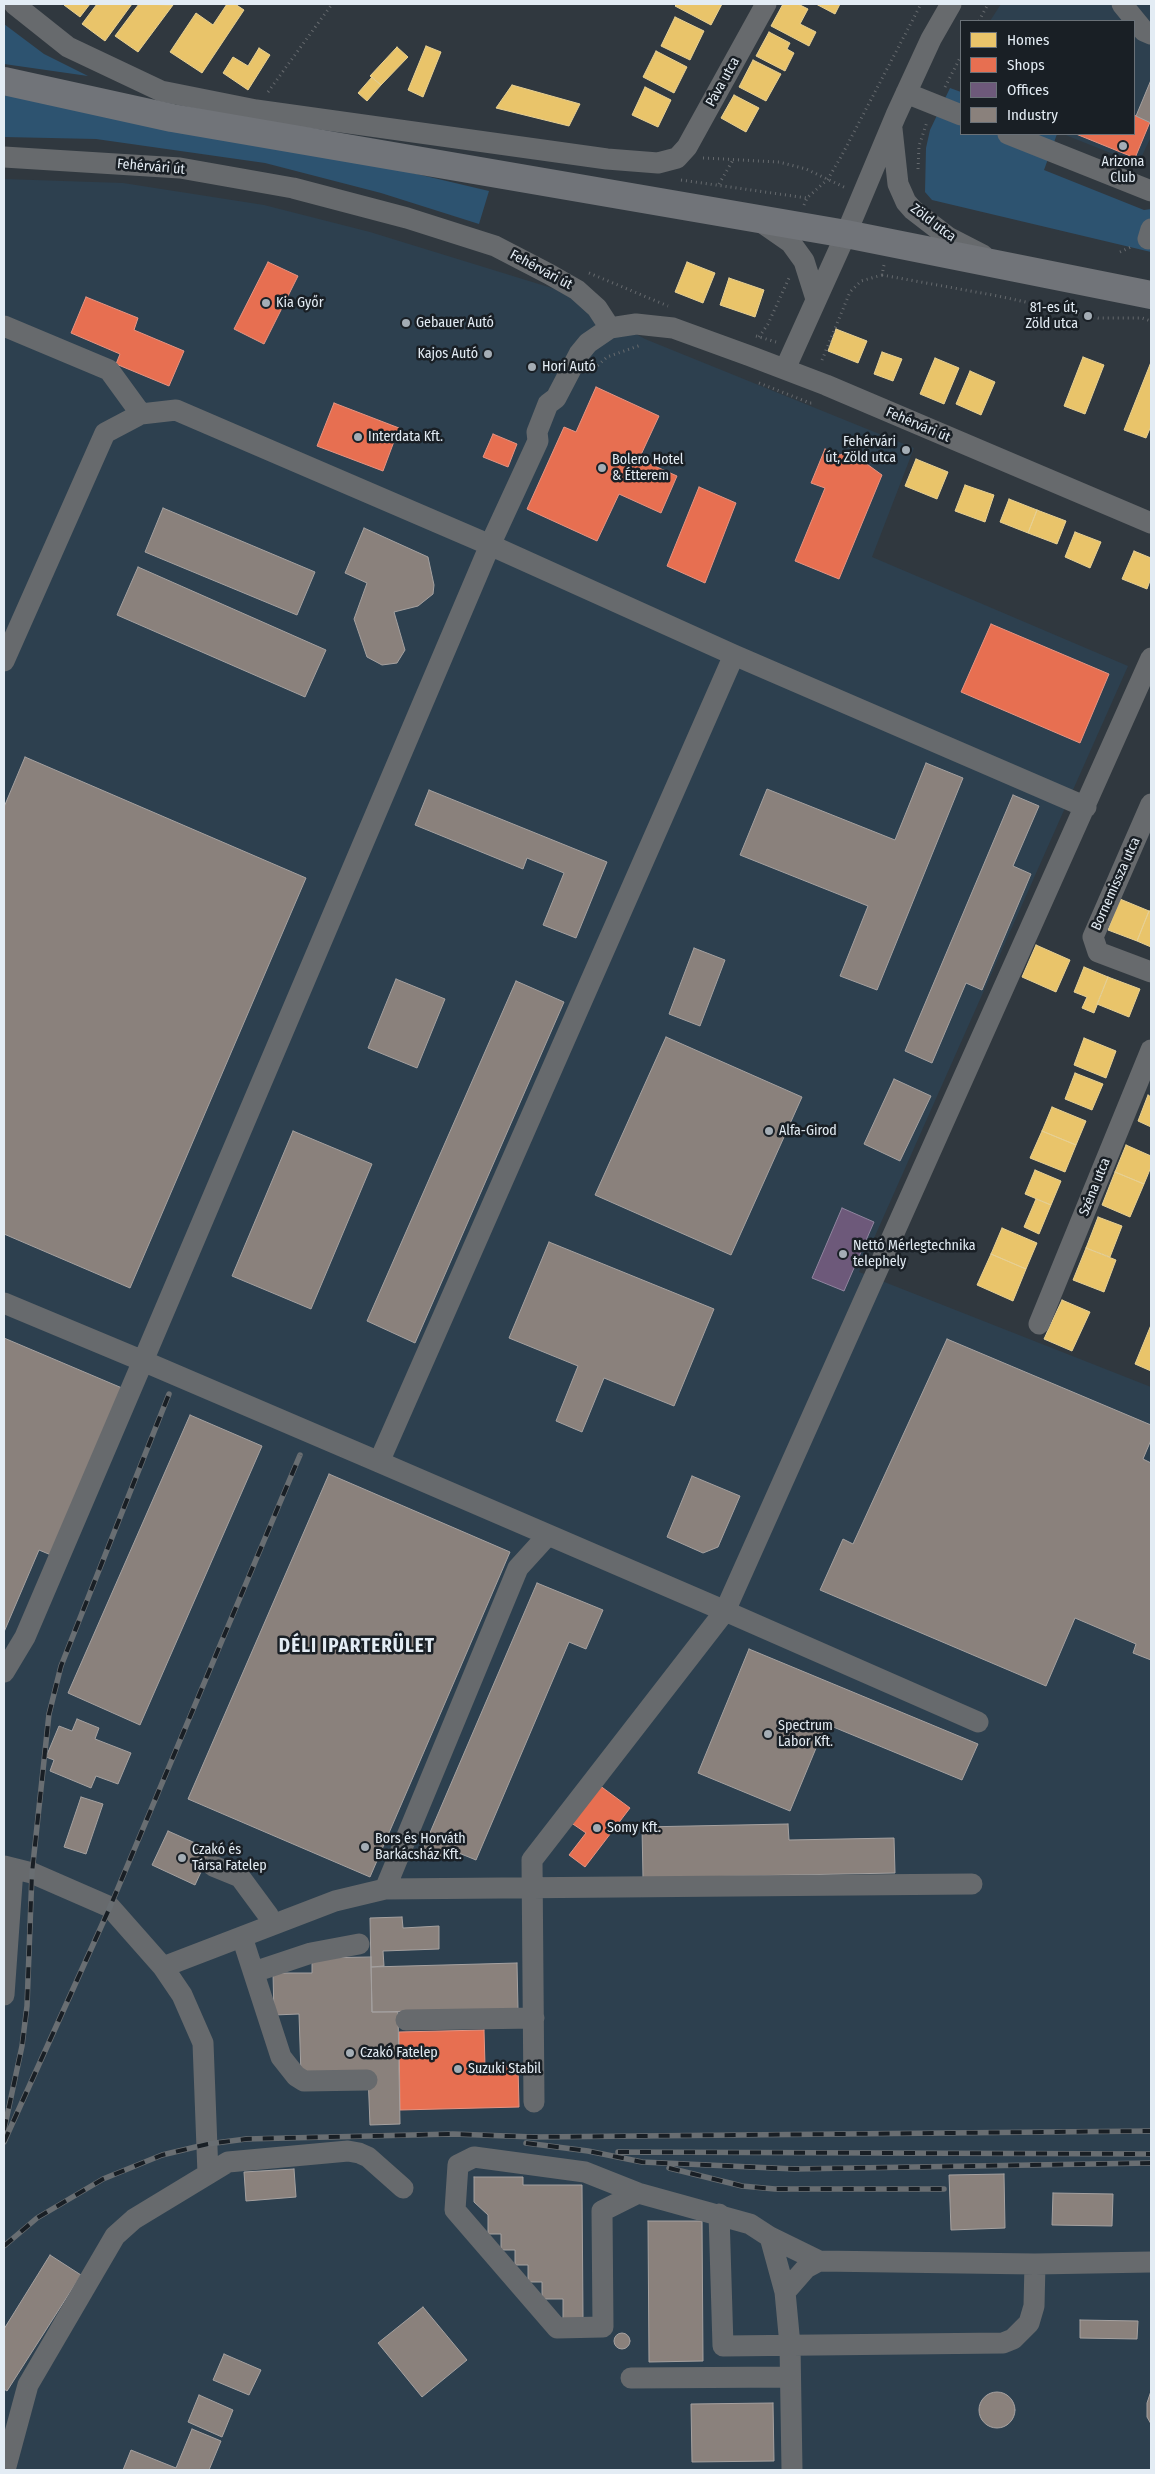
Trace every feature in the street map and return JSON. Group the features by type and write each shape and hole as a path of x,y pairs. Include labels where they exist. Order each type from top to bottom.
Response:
{"main road":[{"path":"4,81 172,118 757,219 794,234 846,234 1151,295"}],"street":[{"path":"14,4 68,47 161,91 256,110 607,159 658,163 677,158"},
{"name":"Páva utca","path":"677,158 687,147 766,4"},
{"path":"785,368 846,234 906,93 931,39 951,4"},
{"path":"1122,4 1144,31 1151,34"},
{"path":"906,93 960,115"},
{"name":"Zöld utca","path":"891,126 898,184 906,202 948,237 1003,266"},
{"path":"1011,135 1151,191"},
{"name":"Fehérvári út","path":"4,158 180,168 293,188 407,218 495,246 577,290 597,308 610,328 636,324 673,328 785,368 1151,523"},
{"path":"794,234 816,299"},
{"path":"4,326 109,370 140,414"},
{"path":"4,1672 25,1637 490,545 538,441 537,432 548,404 556,398 571,368 588,343 610,328"},
{"path":"4,661 105,433 140,414 176,410 490,545 734,656 1086,807"},
{"path":"378,1462 734,656"},
{"path":"534,2102 532,1860 725,1611 1151,658"},
{"name":"Bornemissza utca","path":"1151,804 1093,937 1098,952 1151,972"},
{"name":"Széna utca","path":"1038,1324 1151,1050"},
{"path":"4,1303 725,1611 978,1722"},
{"path":"385,1889 518,1568 548,1535"},
{"path":"213,1866 240,1877 268,1915 272,1925"},
{"path":"4,1995 9,1867 32,1873 110,1906 163,1967 182,1995 203,2043 208,2174"},
{"path":"163,1967 335,1902 385,1889 972,1884"},
{"path":"242,1937 281,2057 296,2076 304,2081 368,2080"},
{"path":"254,1972 311,1953 359,1944"},
{"path":"406,2020 534,2018"},
{"path":"5,2470 28,2386 115,2236 134,2219 228,2162 348,2152 368,2157 404,2188"},
{"path":"638,2193 602,2211 603,2327 557,2328 455,2210 458,2165 474,2157 585,2172 638,2193 750,2224 770,2238 819,2262"},
{"path":"719,2214 723,2346 1003,2343 1013,2339 1029,2323 1034,2306 1035,2264"},
{"path":"770,2238 785,2292 790,2345 792,2470"},
{"path":"785,2292 806,2268 819,2262 1035,2264 1151,2262"},
{"path":"631,2378 790,2377"}],"path":[{"path":"256,110 332,4"},
{"path":"756,341 768,324 789,279 786,260 807,198 828,180 921,4"},
{"path":"980,20 988,4"},
{"path":"677,158 779,162 806,169 828,180"},
{"path":"719,184 733,160"},
{"path":"682,180 807,198"},
{"path":"882,275 998,296 1098,318 1142,318 1151,320"},
{"path":"571,368 589,374 608,357 632,347 649,344"},
{"path":"750,379 810,403"}],"shaded area":[{"path":"1001,4 1151,4 1151,137 1138,164 1066,135 1135,135 1135,20 991,20"},
{"path":"4,24 44,54 88,76 4,64"},
{"path":"950,88 960,92 960,135 1057,135 1044,170 1144,210 1151,209 1151,252 932,200 925,192 926,148 930,130"},
{"path":"4,94 345,157 489,191 479,224 381,193 265,163 96,139 4,137"},
{"path":"4,179 123,183 264,205 370,232 555,289 645,339 914,448 872,557 1128,666 859,1272 1151,1387 1151,2470 4,2470"}],"building: Homes":[{"path":"65,4 90,4 80,17"},
{"path":"97,4 132,4 105,41 82,24"},
{"path":"139,4 173,5 138,52 115,36"},
{"path":"227,4 235,4 244,10 202,73 170,52 196,13 213,25"},
{"path":"677,4 722,4 711,25 675,6"},
{"path":"783,4 798,4 808,9 800,24 816,32 809,46 771,26"},
{"path":"816,4 840,4 835,14"},
{"path":"675,17 704,31 690,60 661,46"},
{"path":"769,32 790,43 787,49 794,53 785,71 756,56"},
{"path":"426,46 441,52 423,97 408,90"},
{"path":"397,47 408,57 381,85 370,76"},
{"path":"259,48 270,55 248,90 223,73 233,57 248,66"},
{"path":"656,51 687,67 674,93 643,77"},
{"path":"753,60 781,74 766,101 739,87"},
{"path":"372,77 381,85 367,101 358,93"},
{"path":"512,85 580,104 569,126 496,108"},
{"path":"645,87 671,100 658,127 632,115"},
{"path":"734,95 759,108 746,132 721,118"},
{"path":"687,262 715,273 703,303 675,292"},
{"path":"729,278 764,290 755,317 720,305"},
{"path":"836,329 867,341 858,363 828,351"},
{"path":"882,352 902,359 893,381 874,374"},
{"path":"1083,357 1104,365 1085,414 1064,406"},
{"path":"935,358 959,368 944,404 920,394"},
{"path":"1151,362 1151,426 1146,438 1124,430"},
{"path":"970,371 995,382 981,415 956,404"},
{"path":"916,459 948,472 937,499 905,486"},
{"path":"965,485 994,495 985,522 955,511"},
{"path":"1009,499 1037,510 1028,533 1000,522"},
{"path":"1037,510 1066,521 1057,544 1028,533"},
{"path":"1075,532 1101,542 1090,568 1065,557"},
{"path":"1134,551 1151,558 1151,578 1147,589 1122,579"},
{"path":"1120,899 1149,911 1137,941 1108,930"},
{"path":"1149,911 1151,911 1151,947 1137,941"},
{"path":"1036,945 1070,960 1056,992 1022,977"},
{"path":"1084,967 1108,977 1094,1013 1082,1008 1087,997 1074,992"},
{"path":"1108,977 1140,989 1129,1017 1097,1004"},
{"path":"1084,1038 1116,1051 1106,1078 1074,1065"},
{"path":"1075,1073 1103,1084 1092,1110 1065,1099"},
{"path":"1148,1095 1151,1097 1151,1127 1138,1121"},
{"path":"1052,1107 1086,1121 1076,1145 1042,1131"},
{"path":"1042,1131 1076,1145 1065,1172 1030,1158"},
{"path":"1126,1145 1151,1156 1151,1167 1144,1184 1115,1172"},
{"path":"1035,1170 1061,1181 1051,1205 1025,1194"},
{"path":"1115,1172 1144,1184 1130,1217 1102,1205"},
{"path":"1036,1199 1051,1205 1039,1234 1024,1227"},
{"path":"1098,1217 1122,1226 1110,1257 1086,1248"},
{"path":"1002,1228 1037,1243 1026,1269 991,1254"},
{"path":"1086,1248 1116,1260 1104,1292 1073,1280"},
{"path":"991,1254 1026,1269 1013,1301 977,1285"},
{"path":"1062,1300 1090,1312 1072,1351 1044,1339"},
{"path":"1151,1325 1151,1371 1135,1364"}],"building: Shops":[{"name":"Arizona Club","path":"1135,115 1150,122 1135,158 1078,135 1135,135"},
{"name":"Kia Győr","path":"268,262 298,276 264,344 234,329"},
{"path":"86,297 138,318 134,330 184,351 169,386 116,364 120,354 71,333"},
{"name":"Bolero Hotel & Étterem","path":"596,387 659,416 639,459 677,476 661,513 619,494 597,541 527,509 564,427 576,432"},
{"name":"Interdata Kft.","path":"334,403 399,428 383,471 317,446"},
{"path":"493,434 517,444 508,467 483,457"},
{"path":"825,449 840,455 849,451 882,475 839,579 795,561 825,488 811,483"},
{"path":"699,487 736,503 705,583 667,566"},
{"path":"991,624 1109,674 1080,743 961,692"},
{"name":"Somy Kft.","path":"599,1785 630,1808 585,1867 569,1855 586,1833 570,1822"},
{"name":"Suzuki Stabil","path":"484,2030 485,2066 518,2066 519,2107 400,2110 399,2032"}],"building: Offices":[{"path":"842,1208 874,1222 844,1291 812,1278"}],"building: Industry":[{"path":"1151,80 1151,123 1136,116"},
{"path":"163,508 315,572 297,615 145,552"},
{"path":"364,528 428,557 434,585 433,594 418,606 394,612 405,650 397,663 382,665 367,657 354,619 367,583 345,573"},
{"path":"138,567 326,650 305,697 117,615"},
{"path":"25,757 306,878 130,1288 4,1234 4,807"},
{"path":"926,763 963,778 877,990 840,976 868,906 740,855 767,789 895,840"},
{"path":"429,790 607,862 576,938 543,925 564,873 527,858 523,869 415,825"},
{"path":"1013,795 1039,806 1013,866 1031,874 982,990 966,983 932,1063 905,1051"},
{"path":"694,948 725,960 700,1026 669,1014"},
{"path":"396,979 445,999 417,1068 368,1048"},
{"path":"516,981 564,1002 415,1343 367,1321"},
{"path":"666,1037 802,1097 731,1255 595,1195"},
{"path":"894,1079 931,1096 900,1161 864,1144"},
{"path":"293,1131 372,1164 311,1309 232,1276"},
{"path":"549,1242 714,1309 674,1406 604,1378 582,1432 556,1421 578,1366 509,1338"},
{"path":"4,1338 122,1388 51,1555 39,1550 4,1632"},
{"path":"947,1339 1151,1425 1151,1440 1143,1459 1151,1463 1151,1660 1133,1653 1136,1644 1075,1618 1046,1686 820,1590 843,1539 853,1544"},
{"path":"190,1415 262,1446 140,1725 68,1693"},
{"path":"329,1474 510,1552 370,1877 188,1799"},
{"path":"692,1476 740,1496 718,1547 703,1553 667,1537"},
{"path":"537,1583 603,1610 586,1649 569,1642 476,1860 449,1849 445,1858 423,1849"},
{"name":"Spectrum Labor Kft.","path":"749,1649 978,1744 962,1780 826,1724 790,1811 698,1773"},
{"path":"77,1719 99,1728 95,1739 131,1753 118,1784 96,1776 91,1788 50,1771 54,1760 46,1757 59,1726 72,1731"},
{"path":"81,1797 103,1804 86,1854 64,1847"},
{"path":"788,1824 789,1840 894,1838 895,1873 643,1878 642,1827"},
{"name":"Czakó és Társa Fatelep","path":"168,1831 211,1850 195,1885 152,1865"},
{"path":"402,1917 403,1928 439,1926 439,1949 383,1951 384,1966 371,1967 370,1918"},
{"name":"Czakó Fatelep","path":"371,1957 372,2012 398,2012 400,2124 370,2125 368,2074 301,2074 299,2014 274,2015 273,1973 312,1973 312,1958"},
{"path":"517,1963 518,2009 372,2012 371,1967"},
{"path":"294,2169 296,2197 246,2201 244,2172"},
{"path":"1004,2174 1005,2228 951,2230 949,2175"},
{"path":"474,2177 523,2177 523,2185 582,2185 583,2319 563,2319 563,2299 542,2299 542,2282 528,2282 528,2265 515,2265 515,2250 501,2250 501,2234 488,2234 488,2215 474,2202"},
{"path":"1053,2193 1113,2194 1112,2226 1052,2225"},
{"path":"648,2221 702,2221 703,2361 649,2362"},
{"path":"50,2255 81,2275 7,2391 4,2389 4,2329"},
{"path":"423,2307 467,2360 422,2397 378,2343"},
{"path":"1080,2320 1138,2321 1137,2339 1080,2338"},
{"path":"622,2333 628,2335 630,2341 628,2347 622,2349 616,2347 614,2341 616,2335"},
{"path":"224,2354 261,2370 249,2395 213,2380"},
{"path":"1151,2391 1151,2424 1147,2417 1147,2403"},
{"path":"997,2392 1004,2393 1010,2397 1014,2403 1014,2417 1010,2423 1004,2427 997,2428 990,2427 984,2423 980,2417 979,2410 980,2403 984,2397 990,2393"},
{"path":"199,2395 233,2410 222,2437 188,2422"},
{"path":"773,2403 774,2461 692,2462 691,2404"},
{"path":"192,2429 221,2441 209,2470 123,2470 131,2450 176,2468"}],"railway":[{"path":"4,2130 22,2046 27,2006 32,1873 49,1714 61,1666 169,1394"},
{"path":"4,2142 110,1907 300,1455"},
{"path":"4,2246 37,2218 103,2179 162,2155 208,2144 246,2139 453,2134 534,2137 1151,2131"},
{"path":"526,2143 588,2151 642,2162 795,2169 1151,2163"},
{"path":"618,2152 1151,2154"},
{"path":"669,2168 742,2186 775,2189 944,2189"}],"place":[{"name":"Arizona Club","path":"1123,146"},
{"name":"Kia Győr","path":"266,303"},
{"name":"81-es út, Zöld utca","path":"1088,316"},
{"name":"Gebauer Autó","path":"406,323"},
{"name":"Kajos Autó","path":"488,354"},
{"name":"Hori Autó","path":"532,367"},
{"name":"Interdata Kft.","path":"358,437"},
{"name":"Fehérvári út, Zöld utca","path":"906,450"},
{"name":"Bolero Hotel & Étterem","path":"602,468"},
{"name":"Alfa-Girod","path":"769,1131"},
{"name":"Nettó Mérlegtechnika telephely","path":"843,1254"},
{"name":"Spectrum Labor Kft.","path":"768,1734"},
{"name":"Somy Kft.","path":"597,1828"},
{"name":"Bors és Horváth Barkácsház Kft.","path":"365,1847"},
{"name":"Czakó és Társa Fatelep","path":"182,1858"},
{"name":"Czakó Fatelep","path":"350,2053"},
{"name":"Suzuki Stabil","path":"458,2069"}],"district":[{"name":"DÉLI IPARTERÜLET","path":"357,1647"}]}
